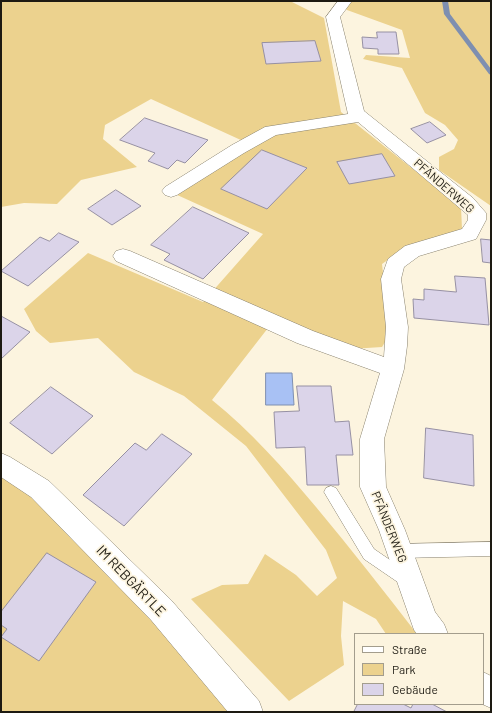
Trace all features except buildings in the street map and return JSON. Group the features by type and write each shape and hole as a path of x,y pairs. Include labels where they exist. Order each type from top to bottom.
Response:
{"street":[{"name":"PFÄNDERWEG","path":"345,1 333,17 356,113 466,202 477,213 477,220 469,234 412,251 395,264 391,279 397,327 393,369 372,438 373,487 399,551 424,620 433,633"},
{"path":"171,191 238,149 271,131 361,117"},
{"path":"123,256 305,337 393,369"},
{"name":"IM REBGÄRTLE","path":"1,464 40,489 161,610 248,712"}],"lane":[{"path":"331,492 369,554 410,581"},
{"path":"399,551 491,549"}],"green space":[{"path":"1,1 290,1 324,18 341,112 461,207 462,229 406,247 382,264 390,334 382,347 351,349 268,328 212,400 254,437 292,479 355,554 416,633 385,633 376,619 343,601 341,636 344,665 289,701 191,599 222,585 248,584 265,554 296,575 317,596 337,578 326,550 246,446 184,396 134,372 98,338 50,343 36,331 24,309 88,253 203,302 263,234 175,194 243,141 151,99 105,125 103,139 137,167 81,180 57,204 24,203 1,207"},
{"path":"336,1 491,1 491,206 439,170 439,157 454,149 458,140 445,125 425,113 402,68 363,59 366,55 410,58 402,30 347,10"},
{"path":"1,475 39,500 239,712 1,712"}],"water":[{"path":"266,373 292,373 294,405 266,405"}],"waterway":[{"path":"445,1 447,14 491,73"}]}
